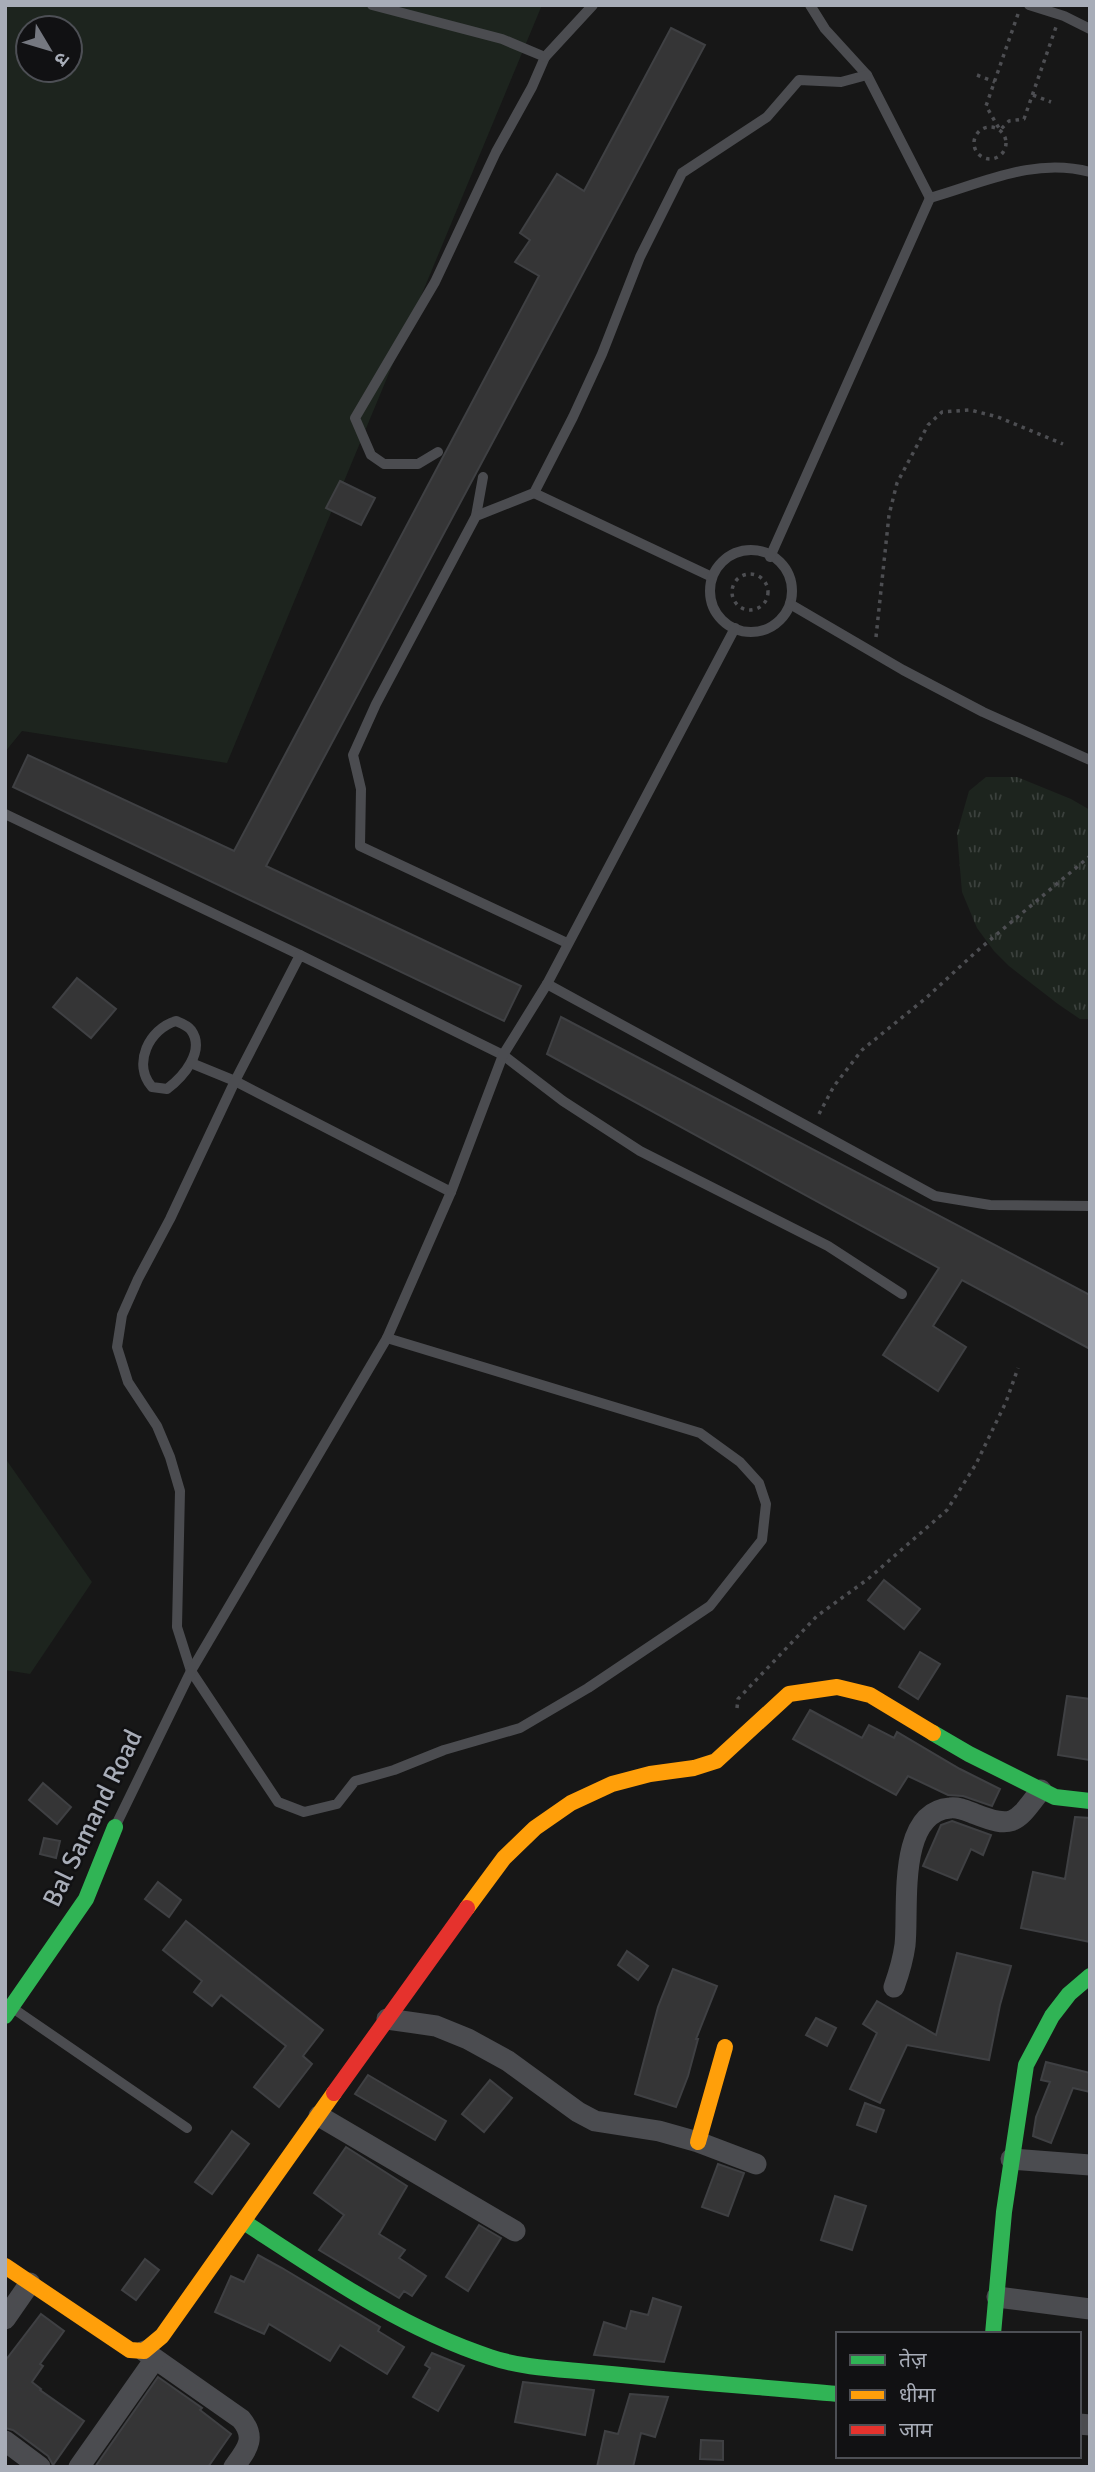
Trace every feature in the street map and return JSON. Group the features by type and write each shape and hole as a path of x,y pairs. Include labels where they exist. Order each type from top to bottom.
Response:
{"street":[{"path":"79,2467 163,2336 387,2019 505,1858 535,1828 571,1803 612,1784 716,1762 789,1694 837,1686 870,1695 969,1754 1055,1797 1090,1801"},
{"path":"894,1987 905,1944 906,1873 915,1835 929,1816 941,1808 957,1807 997,1823 1012,1822 1023,1814 1041,1790"},
{"name":"Bal Samand Road","path":"8,2012 86,1899 115,1827"},
{"path":"993,2332 1003,2213 1026,2065 1047,2022 1075,1987 1090,1976"},
{"path":"387,2019 436,2026 468,2039 508,2061 578,2112 596,2121 698,2142 756,2164"},
{"path":"698,2142 725,2047"},
{"path":"318,2116 514,2231"},
{"path":"1011,2159 1090,2165"},
{"path":"244,2222 322,2273 376,2304 436,2335 491,2358 658,2379 836,2394"},
{"path":"5,2266 130,2350 150,2355 241,2419 249,2428 250,2439 234,2467"},
{"path":"5,2319 30,2283"},
{"path":"997,2297 1090,2309"},
{"path":"5,2441 40,2467"}],"lane":[{"path":"372,5 502,39 545,57"},
{"path":"438,452 418,464 384,464 371,454 355,418 435,282 496,152 532,87 545,57 593,5"},
{"path":"810,5 825,29 867,75 930,198"},
{"path":"1029,5 1090,29"},
{"path":"476,516 534,493 573,417 602,354 640,257 682,173 767,117 799,80 841,82 867,75"},
{"path":"930,198 1033,167 1076,168 1090,172"},
{"path":"770,557 930,198"},
{"path":"483,477 476,516 376,705 353,755 361,789 360,846 567,943"},
{"path":"534,493 712,577"},
{"path":"758,550 780,562 791,580 790,604 778,622 766,629 754,632 735,628 723,621 713,606 710,592 712,577 726,558 741,551 758,550"},
{"path":"790,604 903,670 983,712 1090,760"},
{"name":"Bal Samand Road","path":"115,1827 191,1671 387,1338 452,1192 503,1055 547,984 735,628"},
{"path":"5,814 503,1055 563,1101 640,1151 828,1246 902,1294"},
{"path":"300,955 234,1081 170,1219 132,1291 122,1315 117,1347 128,1382 157,1426 180,1491 177,1627 191,1671 278,1802 304,1812 337,1804 355,1781 520,1728 588,1688 710,1606 762,1540 766,1504 759,1483 740,1462 700,1433 387,1338"},
{"path":"547,984 935,1196 990,1205 1090,1206"},
{"path":"176,1021 190,1029 196,1043 191,1063 183,1078 167,1089 152,1087 143,1077 142,1060 152,1040 163,1025 176,1021"},
{"path":"191,1063 234,1081 452,1192"},
{"path":"8,2012 187,2128"}],"path":[{"path":"1000,130 985,128 975,136 974,148 982,159 993,160 1003,154 1006,144 1000,130 986,106 1021,5"},
{"path":"1000,130 1009,121 1024,119 1062,16"},
{"path":"977,75 995,82"},
{"path":"1032,95 1051,102"},
{"path":"875,653 889,515 897,483 928,425 942,412 970,410 999,417 1063,444"},
{"path":"752,573 764,579 768,592 764,604 752,610 736,604 731,593 738,577 752,573"},
{"path":"811,1128 834,1086 862,1050 1090,856"},
{"path":"737,1710 737,1699 817,1616 868,1578 947,1510 976,1464 1006,1402 1018,1368"}],"green space":[{"path":"5,5 542,5 227,763 22,731 5,752"},
{"path":"986,777 1017,777 1071,799 1090,810 1090,1019 1080,1019 1009,966 977,928 962,892 957,833 969,791"},
{"path":"5,1458 92,1582 30,1674 5,1670"}],"building":[{"path":"671,28 705,45 266,866 521,986 504,1021 13,787 28,755 234,851 539,276 515,262 530,240 520,233 557,174 584,191"},
{"path":"340,481 375,498 361,525 326,508"},
{"path":"77,978 116,1009 91,1038 53,1007"},
{"path":"561,1017 1090,1295 1090,1349 962,1280 933,1326 966,1347 938,1391 883,1355 939,1268 547,1054"},
{"path":"884,1580 920,1609 904,1629 868,1600"},
{"path":"920,1652 940,1664 918,1699 899,1687"},
{"path":"1067,1696 1090,1699 1090,1760 1058,1755"},
{"path":"810,1710 862,1738 869,1725 894,1738 897,1732 1000,1789 992,1806 963,1796 948,1795 908,1776 896,1795 793,1739"},
{"path":"43,1783 71,1807 57,1824 29,1800"},
{"path":"1075,1817 1090,1818 1090,1942 1021,1928 1033,1872 1065,1879"},
{"path":"952,1821 991,1835 983,1855 971,1849 957,1880 923,1866 941,1825"},
{"path":"44,1838 60,1841 56,1858 40,1854"},
{"path":"158,1882 181,1900 169,1917 145,1899"},
{"path":"186,1921 323,2030 303,2056 312,2064 279,2107 254,2087 286,2046 221,1995 212,2006 194,1992 202,1981 163,1950"},
{"path":"627,1951 648,1966 638,1980 618,1965"},
{"path":"957,1953 1011,1966 989,2060 907,2045 880,2103 850,2089 877,2033 863,2024 877,2001 936,2035"},
{"path":"673,1969 717,1986 696,2039 688,2076 676,2107 635,2094 658,2007"},
{"path":"816,2018 836,2028 827,2046 806,2035"},
{"path":"1046,2062 1090,2073 1090,2092 1073,2088 1051,2143 1033,2136 1036,2117 1050,2082 1041,2080"},
{"path":"368,2075 446,2121 435,2140 355,2094"},
{"path":"490,2080 512,2098 484,2132 462,2114"},
{"path":"865,2103 884,2110 876,2132 857,2125"},
{"path":"232,2131 249,2144 212,2194 195,2182"},
{"path":"346,2147 407,2186 379,2234 405,2250 399,2258 426,2276 412,2296 404,2291 399,2298 319,2250 344,2215 314,2193"},
{"path":"718,2164 744,2173 728,2216 702,2207"},
{"path":"835,2196 866,2206 852,2250 821,2240"},
{"path":"479,2225 501,2238 468,2291 446,2277"},
{"path":"258,2255 380,2327 378,2331 404,2347 387,2374 340,2345 330,2361 269,2324 264,2334 215,2312 231,2276 244,2282"},
{"path":"145,2259 159,2270 136,2300 122,2290"},
{"path":"653,2298 681,2307 664,2362 594,2355 604,2322 626,2329 631,2311 648,2315"},
{"path":"41,2314 64,2331 40,2364 43,2366 32,2382 84,2421 53,2465 48,2456 13,2430 5,2428 5,2361"},
{"path":"432,2353 464,2366 438,2411 413,2397 430,2368 425,2365"},
{"path":"158,2377 202,2408 200,2410 231,2434 208,2467 95,2467"},
{"path":"523,2382 594,2390 585,2435 515,2422"},
{"path":"630,2394 668,2397 655,2437 641,2433 633,2467 597,2467 605,2431 618,2434"},
{"path":"701,2440 723,2441 723,2460 700,2459"}],"traffic: fast":[{"path":"933,1733 1055,1797 1090,1801"},
{"path":"5,2016 86,1899 115,1827"},
{"path":"993,2332 1004,2212 1026,2065 1052,2016 1069,1994 1090,1976"},
{"path":"244,2222 394,2315 457,2345 503,2361 544,2368 836,2394"}],"traffic: slow":[{"path":"467,1908 504,1858 535,1828 571,1803 612,1784 716,1761 789,1694 837,1687 870,1695 933,1733"},
{"path":"698,2142 725,2047"},
{"path":"5,2266 130,2350 144,2351 162,2336 334,2093"}],"traffic: jam":[{"path":"334,2093 467,1908"}]}
